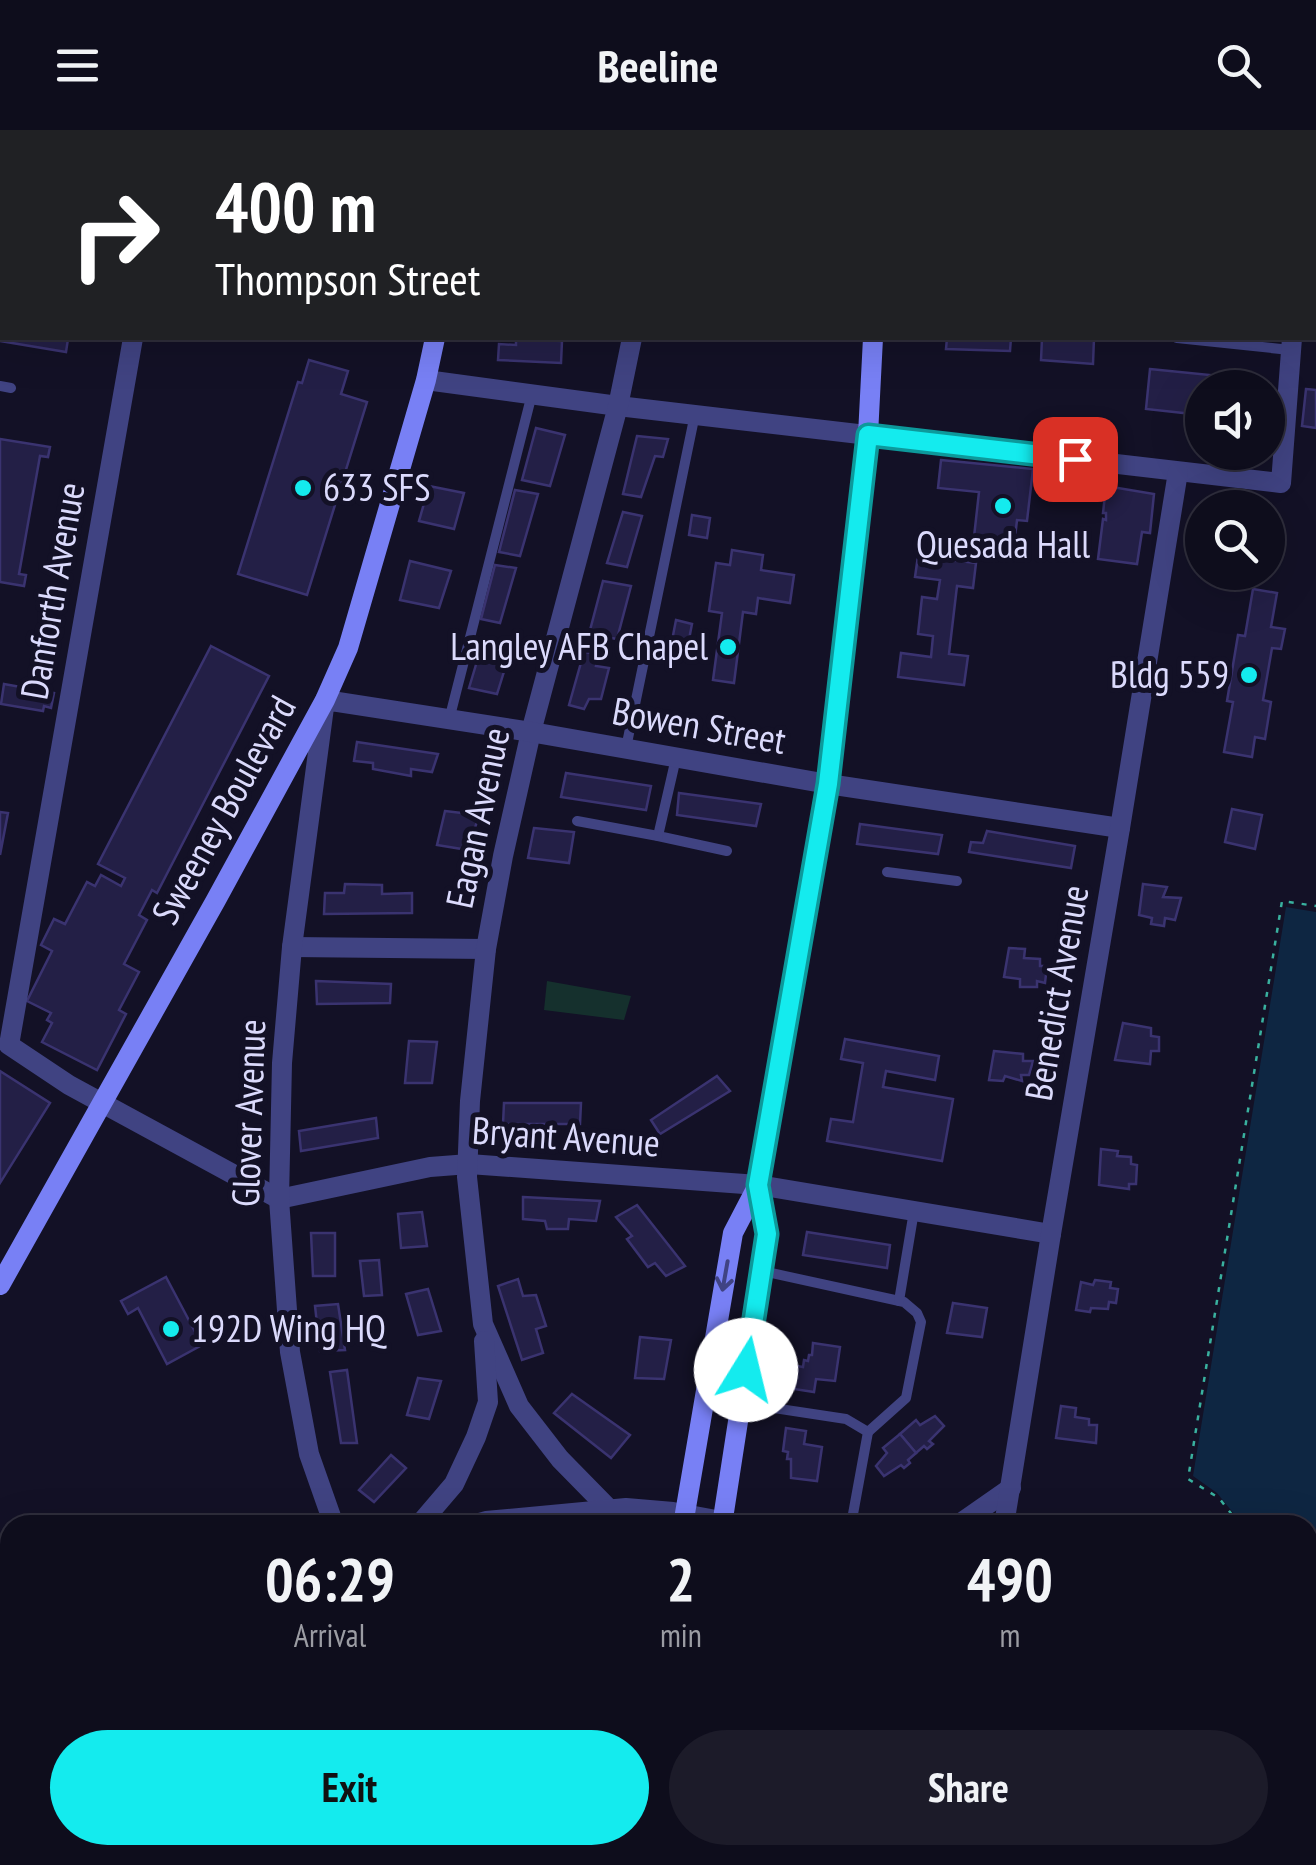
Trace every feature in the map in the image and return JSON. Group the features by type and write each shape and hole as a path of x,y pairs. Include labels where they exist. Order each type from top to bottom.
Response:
{"street":[{"name":"Danforth Avenue","path":"102,1101 69,1085 10,1044 133,340"},
{"name":"Sweeney Boulevard","path":"0,1285 325,700 348,648 435,340"},
{"name":"Eagan Avenue","path":"428,1515 454,1484 488,1402 467,1177 470,1100 486,950 531,732 618,406 632,340"},
{"path":"685,1515 733,1234 758,1185 828,784 868,435 872,340"},
{"path":"426,380 1281,483 1291,344"},
{"name":"Benedict Avenue","path":"1006,1515 1178,472"},
{"name":"Bowen Street","path":"325,700 1120,828"},
{"name":"Glover Avenue","path":"325,700 292,947 282,1063 278,1199 290,1352 309,1454 330,1515"},
{"path":"292,947 486,950"},
{"path":"102,1101 278,1199"},
{"name":"Bryant Avenue","path":"278,1199 430,1167 468,1164 758,1185 1050,1234"},
{"path":"730,1515 741,1404 767,1234 758,1185"},
{"name":"Eagan Avenue","path":"483,1324 519,1406 560,1459 610,1510"},
{"path":"972,1515 1011,1488"},
{"path":"595,1515 626,1508 660,1515"}],"lane":[{"path":"1232,340 1291,344"},
{"path":"449,720 532,394"},
{"path":"626,748 695,414"},
{"path":"658,836 676,757"},
{"path":"576,821 727,851"},
{"path":"887,872 957,881"},
{"path":"899,1301 914,1211"},
{"path":"762,1271 899,1301 911,1307 921,1322 906,1398 868,1432 852,1515"},
{"path":"741,1404 846,1419 868,1432"}],"path":[{"path":"1233,1515 1220,1498 1188,1479 1282,901 1316,906"}],"green space":[{"path":"547,981 631,996 624,1020 544,1010"}],"water":[{"path":"1286,907 1316,912 1316,1515 1235,1515 1217,1493 1193,1476"}],"building":[{"path":"0,340 68,340 66,352"},
{"path":"516,340 562,341 561,363 498,360 499,344 516,345"},
{"path":"947,340 1011,340 1010,351 946,349"},
{"path":"1042,340 1094,340 1093,364 1041,360"},
{"name":"633 SFS","path":"309,360 348,371 341,394 367,402 307,595 238,574 298,382 302,383"},
{"path":"1150,369 1185,372 1185,413 1146,409"},
{"path":"1306,389 1316,390 1316,428 1302,426"},
{"path":"536,428 565,435 550,486 522,480"},
{"path":"637,436 668,439 663,457 655,456 641,497 623,494"},
{"path":"0,439 50,447 48,457 40,456 19,574 26,575 24,586 0,582"},
{"name":"Quesada Hall","path":"941,460 1033,469 1027,521 1017,520 1013,555 980,551 981,538 974,537 979,492 938,488"},
{"path":"429,486 464,493 454,529 419,521"},
{"path":"1106,486 1154,494 1150,533 1142,532 1137,564 1098,559 1103,519 1106,520"},
{"path":"515,490 538,494 520,556 499,552"},
{"path":"623,512 642,516 627,567 607,563"},
{"path":"692,515 710,518 707,538 689,535"},
{"name":"Langley AFB Chapel","path":"732,550 763,555 761,570 794,575 790,603 758,598 756,614 743,612 734,683 713,680 722,613 709,611 716,563 730,565"},
{"path":"918,556 976,563 973,588 957,586 949,654 968,656 964,685 898,677 901,653 931,657 933,636 918,634 922,597 937,599 940,580 915,577"},
{"path":"410,561 451,571 439,608 400,600"},
{"path":"495,565 516,568 500,623 481,619"},
{"path":"603,581 631,586 617,639 589,634"},
{"name":"Bldg 559","path":"1253,590 1277,593 1271,627 1285,629 1281,649 1272,648 1263,700 1271,702 1265,739 1255,737 1252,757 1224,752 1233,702 1227,701 1238,635 1245,636"},
{"path":"676,620 692,624 685,660 669,656"},
{"path":"484,638 512,646 497,694 469,688"},
{"path":"211,646 269,676 157,893 152,890 139,915 147,920 124,964 139,972 119,1010 126,1014 97,1070 42,1042 52,1023 47,1020 51,1013 27,1001 52,951 41,945 54,919 65,924 87,882 95,886 101,875 121,886 125,878 98,864"},
{"path":"584,652 599,654 596,666 609,668 601,699 589,699 584,709 569,705"},
{"path":"4,684 54,693 51,708 44,706 43,711 1,704"},
{"path":"357,742 438,754 432,772 411,769 411,776 354,761"},
{"path":"566,773 651,786 646,810 561,797"},
{"path":"679,793 761,804 756,826 677,815"},
{"path":"1232,809 1262,815 1255,849 1225,842"},
{"path":"445,811 479,815 468,850 437,845"},
{"path":"0,812 8,813 0,855"},
{"path":"860,824 942,835 938,854 857,844"},
{"path":"534,828 574,832 569,863 528,858"},
{"path":"987,831 1075,846 1071,868 969,852 971,842 983,843"},
{"path":"345,884 382,885 382,894 412,893 412,913 324,914 325,893 344,893"},
{"path":"1143,884 1167,887 1163,897 1181,898 1175,920 1165,918 1164,926 1151,924 1152,918 1139,915"},
{"path":"1009,948 1025,949 1024,958 1040,959 1040,966 1047,966 1045,983 1037,981 1037,987 1020,987 1020,979 1004,977"},
{"path":"316,981 391,984 390,1003 317,1004"},
{"path":"1123,1023 1151,1028 1151,1036 1159,1037 1159,1051 1151,1051 1150,1064 1115,1060"},
{"path":"845,1039 939,1056 935,1080 886,1071 883,1087 953,1099 942,1161 827,1141 831,1119 853,1122 863,1063 841,1059"},
{"path":"409,1041 437,1042 432,1083 405,1083"},
{"path":"994,1051 1023,1054 1023,1061 1033,1061 1029,1075 1021,1075 1022,1081 1005,1076 1003,1081 989,1080"},
{"path":"0,1071 50,1103 0,1183"},
{"path":"717,1076 730,1091 660,1134 651,1120"},
{"path":"504,1103 581,1103 580,1124 503,1124"},
{"path":"376,1118 378,1138 301,1151 299,1131"},
{"path":"1101,1149 1131,1157 1131,1164 1137,1165 1136,1184 1129,1184 1129,1189 1099,1185"},
{"path":"523,1197 600,1201 596,1221 569,1219 568,1229 547,1229 545,1221 523,1219"},
{"path":"637,1205 685,1266 666,1276 655,1263 648,1267 627,1239 632,1236 616,1217"},
{"path":"422,1212 427,1246 401,1248 398,1214"},
{"path":"807,1232 890,1245 887,1268 803,1255"},
{"path":"311,1233 335,1233 335,1276 313,1276"},
{"path":"379,1260 382,1295 364,1296 360,1261"},
{"name":"192D Wing HQ","path":"166,1277 202,1345 167,1364 138,1308 128,1314 121,1301"},
{"path":"518,1279 523,1296 536,1295 546,1326 536,1329 543,1353 522,1360 498,1286"},
{"path":"1095,1280 1111,1282 1110,1288 1118,1289 1116,1303 1109,1302 1108,1309 1076,1310 1081,1282 1093,1285"},
{"path":"428,1289 441,1331 418,1335 406,1294"},
{"path":"953,1303 987,1308 982,1337 947,1333"},
{"path":"338,1304 345,1350 320,1351 315,1306"},
{"path":"640,1337 671,1340 664,1379 635,1378"},
{"path":"813,1343 840,1347 835,1381 816,1379 814,1392 794,1389 797,1366 803,1367 804,1360 808,1361"},
{"path":"347,1370 357,1443 341,1443 330,1372"},
{"path":"418,1378 441,1381 429,1419 407,1415"},
{"path":"572,1394 630,1435 611,1458 554,1413"},
{"path":"1061,1406 1076,1408 1075,1417 1097,1425 1096,1443 1056,1438"},
{"path":"935,1416 944,1426 929,1441 933,1444 916,1453 900,1434 916,1420 920,1425"},
{"path":"786,1428 806,1431 804,1444 822,1447 817,1481 791,1478 791,1459 783,1451"},
{"path":"900,1434 916,1453 904,1468 901,1465 884,1476 876,1466 887,1453 883,1448"},
{"path":"391,1455 406,1468 374,1502 359,1490"}],"place":[{"name":"633 SFS","path":"303,488"},
{"name":"Quesada Hall","path":"1003,506"},
{"name":"Langley AFB Chapel","path":"728,647"},
{"name":"Bldg 559","path":"1249,675"},
{"name":"192D Wing HQ","path":"171,1329"}],"route":[{"path":"746,1370 767,1234 758,1185 828,784 868,435 1075,459"}]}
